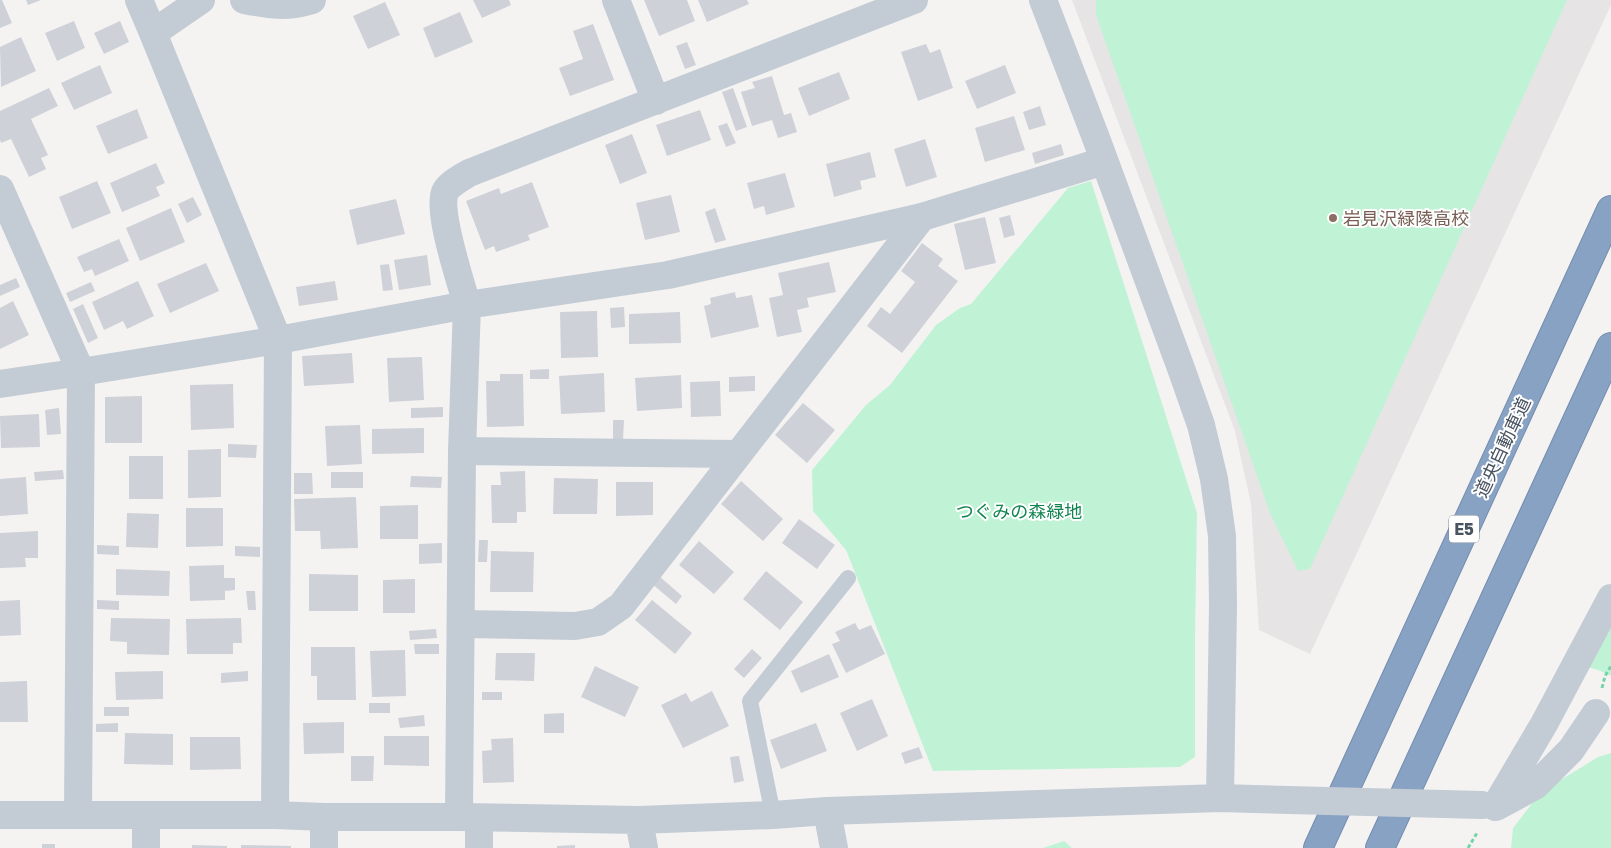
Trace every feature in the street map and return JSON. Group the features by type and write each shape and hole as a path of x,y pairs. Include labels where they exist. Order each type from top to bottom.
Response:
{"highway":[{"name":"道央自動車道","path":"1318,848 1611,210"},
{"path":"1380,848 1611,347"}],"street":[{"path":"139,0 278,340 275,814"},
{"path":"153,33 201,0"},
{"path":"244,0 273,6 296,5 312,0"},
{"path":"616,0 656,101"},
{"path":"479,848 469,817 461,624 462,451 467,305 443,217 445,191 453,183 469,173 914,0"},
{"path":"1043,0 1201,425 1214,479 1222,536 1223,606 1220,798"},
{"path":"0,384 278,340 467,305 668,275 922,217 1104,161"},
{"path":"0,189 81,372 78,815"},
{"path":"461,624 574,626 598,622 621,606 922,217"},
{"path":"462,451 737,454"},
{"path":"1489,806 1544,724 1611,598"},
{"path":"0,815 146,816 275,814 324,817 639,820 827,811 1220,798 1489,806 1535,786 1571,750 1596,713"},
{"path":"827,811 834,848"},
{"path":"146,816 146,848"},
{"path":"324,817 324,848"},
{"path":"639,820 644,848"}],"lane":[{"path":"773,815 750,701 848,578"}],"shaded area":[{"name":"岩見沢緑陵高校","path":"1072,0 1611,0 1611,5 1310,654 1259,630 1251,504 1235,431"}],"green space":[{"name":"岩見沢緑陵高校","path":"1096,0 1567,0 1310,569 1298,571 1270,513 1096,15"},
{"name":"つぐみの森緑地","path":"1091,181 1197,513 1195,757 1180,767 933,771 846,550 813,511 812,470 866,405 890,385 936,325 960,308 971,304 1068,188"},
{"path":"1611,622 1611,676 1587,667"},
{"path":"1611,753 1611,848 1511,848 1513,828 1541,792 1598,757"},
{"path":"1064,841 1072,848 1043,848"}],"building":[{"path":"0,0 2,0 12,23 0,28"},
{"path":"26,0 41,0 28,5"},
{"path":"473,0 509,0 511,5 482,18"},
{"path":"644,0 687,0 695,21 659,36"},
{"path":"698,0 747,0 749,4 707,22"},
{"path":"385,2 400,35 368,49 353,16"},
{"path":"460,12 473,42 435,58 423,28"},
{"path":"74,21 85,48 57,61 45,33"},
{"path":"120,21 129,42 104,54 94,33"},
{"path":"593,24 614,80 570,96 559,68 583,59 573,31"},
{"path":"21,37 36,71 1,87 0,47"},
{"path":"687,42 696,65 685,69 676,46"},
{"path":"926,44 930,53 940,49 953,88 918,101 901,52"},
{"path":"100,65 112,93 74,110 61,83"},
{"path":"1005,65 1016,93 977,109 965,81"},
{"path":"839,72 850,99 809,116 798,88"},
{"path":"772,76 784,115 791,113 797,132 778,138 772,120 752,126 741,92 755,88 752,82"},
{"path":"49,88 58,106 31,119 48,155 41,158 46,169 29,177 11,139 1,143 0,111"},
{"path":"733,88 747,127 736,131 722,92"},
{"path":"1040,106 1046,125 1029,130 1023,112"},
{"path":"137,109 148,138 108,154 96,126"},
{"path":"700,110 711,140 667,156 656,125"},
{"path":"1014,116 1025,150 985,162 975,128"},
{"path":"727,123 736,143 726,147 718,126"},
{"path":"632,134 647,173 620,184 605,145"},
{"path":"925,139 937,177 906,187 894,149"},
{"path":"1061,144 1064,155 1035,164 1032,153"},
{"path":"870,152 876,177 860,181 862,189 834,197 826,164"},
{"path":"156,163 165,183 156,187 160,196 122,212 110,183"},
{"path":"785,173 795,207 766,215 764,206 754,209 747,183"},
{"path":"97,181 111,213 72,229 59,197"},
{"path":"532,182 549,227 528,235 530,240 496,252 494,246 485,250 466,201 499,188 501,194"},
{"path":"671,195 680,232 645,240 636,203"},
{"path":"193,197 202,215 187,223 178,204"},
{"path":"396,199 405,234 357,245 349,210"},
{"path":"171,208 185,242 140,261 126,228"},
{"path":"715,208 726,240 715,243 705,212"},
{"path":"1010,215 1015,235 1004,238 999,218"},
{"path":"985,217 996,263 965,270 954,224"},
{"path":"119,239 129,261 95,276 92,269 84,272 77,257"},
{"path":"922,243 943,259 938,266 958,281 902,353 867,326 881,307 890,314 915,282 901,271"},
{"path":"427,255 431,285 399,290 394,260"},
{"path":"829,262 836,292 807,298 809,307 797,310 802,332 777,337 769,298 783,295 778,273"},
{"path":"206,263 219,291 170,313 157,284"},
{"path":"389,264 393,290 383,291 380,265"},
{"path":"16,278 20,287 0,296 0,285"},
{"path":"138,281 154,316 127,329 123,321 104,330 92,302"},
{"path":"335,281 338,300 299,306 296,287"},
{"path":"91,282 95,291 70,302 66,293"},
{"path":"735,292 736,298 752,295 759,327 711,338 704,306 711,304 710,298"},
{"path":"13,301 29,335 0,349 0,308"},
{"path":"83,304 98,338 88,343 73,309"},
{"path":"624,307 625,327 611,328 610,308"},
{"path":"597,311 598,357 561,358 560,312"},
{"path":"680,312 681,343 629,344 629,314"},
{"path":"352,353 354,383 304,386 302,356"},
{"path":"422,357 424,400 389,402 387,358"},
{"path":"549,369 549,379 530,379 530,370"},
{"path":"604,373 605,412 561,414 559,376"},
{"path":"500,374 523,374 524,426 487,427 486,381 500,381"},
{"path":"681,375 682,408 637,411 635,378"},
{"path":"755,376 755,391 729,392 729,377"},
{"path":"720,381 721,416 691,417 690,382"},
{"path":"233,384 234,428 191,430 190,385"},
{"path":"142,396 142,443 105,443 105,397"},
{"path":"803,403 835,430 807,463 775,435"},
{"path":"443,407 443,417 411,418 411,408"},
{"path":"59,408 61,434 47,435 45,410"},
{"path":"39,414 40,447 1,448 0,416"},
{"path":"613,420 624,420 623,440 613,440"},
{"path":"360,425 362,464 327,466 325,426"},
{"path":"424,428 424,453 372,454 372,429"},
{"path":"228,444 257,445 256,458 228,457"},
{"path":"221,449 221,497 188,498 188,450"},
{"path":"129,456 163,456 163,499 129,499"},
{"path":"63,470 64,479 35,481 34,472"},
{"path":"525,471 526,512 517,512 517,523 492,523 491,485 501,485 500,472"},
{"path":"331,472 363,472 363,488 331,488"},
{"path":"294,473 312,473 313,494 294,494"},
{"path":"411,476 442,477 441,488 410,487"},
{"path":"26,477 28,514 0,516 0,479"},
{"path":"554,478 598,479 597,514 553,514"},
{"path":"741,481 783,519 763,541 721,504"},
{"path":"616,482 653,482 653,515 616,516"},
{"path":"356,497 358,548 321,549 320,531 295,531 294,499"},
{"path":"418,505 418,539 380,539 380,506"},
{"path":"186,508 223,508 223,546 186,547"},
{"path":"127,513 159,514 158,548 126,547"},
{"path":"799,519 835,545 817,569 782,543"},
{"path":"38,531 38,558 25,558 26,567 0,568 0,533"},
{"path":"479,540 488,540 487,562 478,562"},
{"path":"699,541 734,572 714,594 679,565"},
{"path":"442,543 442,563 419,564 419,544"},
{"path":"97,545 119,546 119,555 97,554"},
{"path":"235,546 260,547 260,557 235,556"},
{"path":"491,551 534,552 533,592 490,592"},
{"path":"224,565 224,578 235,578 235,590 225,591 225,600 190,601 189,566"},
{"path":"116,569 170,571 169,596 116,595"},
{"path":"766,571 803,602 780,630 743,599"},
{"path":"309,574 358,575 358,611 309,611"},
{"path":"659,576 682,596 676,604 652,584"},
{"path":"415,579 415,613 383,613 383,580"},
{"path":"246,591 255,591 256,610 248,610"},
{"path":"20,600 21,635 0,636 0,601"},
{"path":"97,600 119,601 119,610 97,609"},
{"path":"652,600 692,633 675,654 635,620"},
{"path":"111,618 170,619 169,655 127,654 127,642 110,641"},
{"path":"241,618 242,643 233,643 233,654 187,654 186,619"},
{"path":"855,623 859,630 871,625 885,654 846,673 832,644 840,641 835,632"},
{"path":"436,629 437,638 410,640 409,631"},
{"path":"414,644 439,644 439,654 415,654"},
{"path":"311,647 355,647 356,700 317,700 317,676 311,676"},
{"path":"752,649 762,658 744,678 734,669"},
{"path":"405,650 406,696 372,697 370,651"},
{"path":"496,653 535,653 534,681 495,680"},
{"path":"829,654 839,677 801,693 791,671"},
{"path":"595,666 639,687 625,717 581,697"},
{"path":"163,671 163,699 116,700 115,672"},
{"path":"248,671 248,681 221,683 221,673"},
{"path":"27,681 28,722 0,722 0,682"},
{"path":"712,691 729,726 683,748 661,705 686,693 691,702"},
{"path":"482,692 502,692 502,700 482,700"},
{"path":"872,699 888,736 857,751 840,713"},
{"path":"369,703 390,703 390,713 369,713"},
{"path":"104,707 129,707 129,716 104,716"},
{"path":"564,713 564,733 544,733 544,714"},
{"path":"424,715 425,726 400,728 398,718"},
{"path":"344,722 344,753 304,754 303,723"},
{"path":"118,723 118,732 96,732 96,724"},
{"path":"816,723 827,751 781,769 770,740"},
{"path":"125,733 173,734 173,765 124,764"},
{"path":"384,736 429,736 429,766 384,765"},
{"path":"190,737 240,737 241,769 190,770"},
{"path":"513,738 514,782 483,783 482,751 492,750 491,739"},
{"path":"919,747 923,758 905,764 901,753"},
{"path":"351,756 374,756 373,781 351,781"},
{"path":"739,756 744,781 734,783 730,757"},
{"path":"42,844 55,844 55,848 42,848"},
{"path":"192,845 227,846 227,848 192,848"},
{"path":"241,845 291,846 291,848 241,848"},
{"path":"575,845 575,848 557,848 557,846"}],"place":[{"name":"岩見沢緑陵高校","path":"1333,218"}]}
